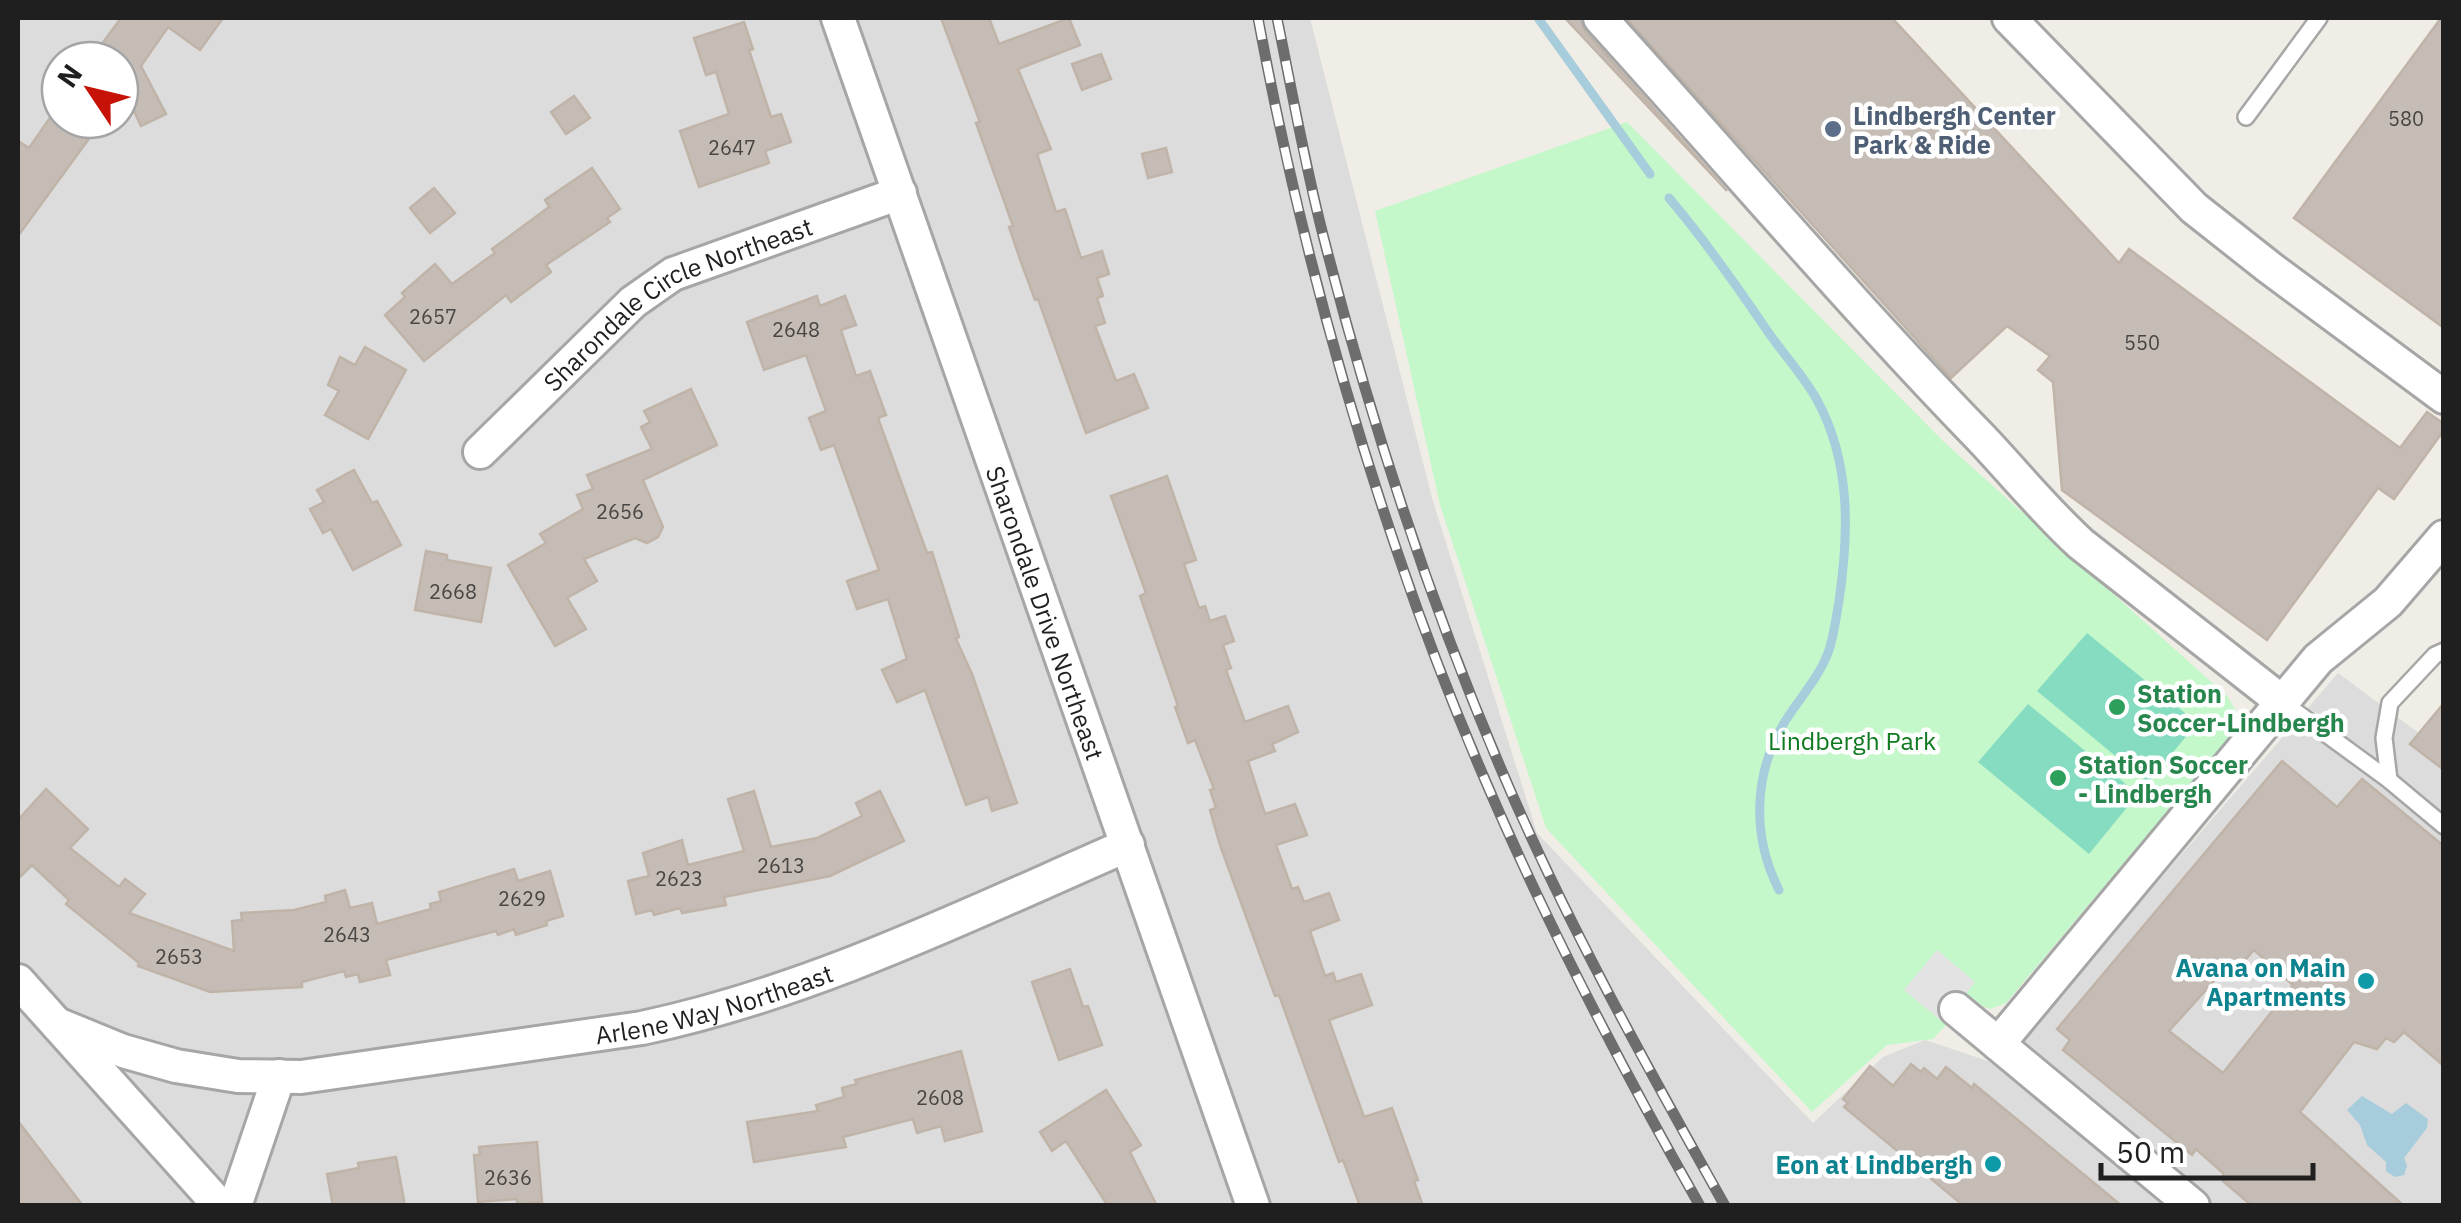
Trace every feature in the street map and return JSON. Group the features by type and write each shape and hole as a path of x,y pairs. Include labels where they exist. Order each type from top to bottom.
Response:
{"street":[{"name":"Sharondale Drive Northeast","path":"838,18 1253,1206"},
{"path":"1600,18 2050,515 2080,544 2281,701"},
{"path":"2009,18 2194,208 2444,397"},
{"name":"Sharondale Circle Northeast","path":"480,452 633,302 673,274 900,193"},
{"path":"1998,1044 2318,659 2388,602 2435,554"},
{"name":"Arlene Way Northeast","path":"57,1024 123,1051 176,1066 238,1076 301,1076 642,1028 692,1018 811,982 1128,845"},
{"path":"18,981 220,1206"},
{"path":"1956,1009 2193,1206"},
{"path":"234,1206 278,1076"}],"lane":[{"path":"2246,117 2320,18"},
{"path":"2389,780 2384,738 2390,703 2435,654 2444,652"},
{"path":"2281,701 2389,780 2444,826"}],"shaded area":[{"path":"18,18 1310,18 1432,498 1537,833 1813,1123 1883,1057 1925,1040 2000,1065 2338,673 2443,751 2443,1205 18,1205"},
{"path":"1937,950 1975,982 1944,1023 1904,990"}],"green space":[{"name":"Lindbergh Park","path":"1627,122 1944,442 2228,697 2237,713 2235,731 2006,1003 1990,1009 1969,1001 1933,1039 1887,1045 1812,1112 1546,828 1440,505 1375,211"},
{"name":"Station Soccer-Lindbergh","path":"2087,633 2197,723 2148,783 2037,691"},
{"name":"Station Soccer - Lindbergh","path":"2028,704 2138,794 2089,854 1978,762"}],"water":[{"path":"2362,1096 2392,1114 2406,1103 2428,1119 2427,1128 2404,1158 2404,1175 2395,1177 2386,1171 2386,1162 2367,1145 2360,1125 2347,1110"}],"building":[{"path":"121,18 223,18 200,50 168,27 141,66 166,114 141,126 140,40 105,40"},
{"path":"941,18 989,18 999,44 1069,18 1080,45 1018,69 1051,149 1037,154 1056,212 1065,209 1081,258 1102,251 1109,274 1097,278 1103,296 1097,298 1105,323 1095,326 1116,381 1134,374 1148,408 1086,433 1021,262 1009,227 1013,226 976,123 980,122"},
{"path":"1565,18 1581,18 1585,31 1727,191"},
{"path":"1626,18 1892,18 2119,263 2129,249 2400,448 2427,412 2444,424 2444,430 2394,499 2378,488 2267,640 2062,490 2053,382 2038,370 2050,356 2007,326 1951,378"},
{"path":"2444,18 2444,328 2294,218"},
{"path":"744,22 771,117 781,114 791,142 765,151 769,163 699,187 680,131 729,114 716,72 706,75 694,38"},
{"path":"1101,54 1111,79 1082,90 1072,64"},
{"path":"574,96 590,118 566,134 551,112"},
{"path":"40,132 40,140 88,140 18,236 18,141 29,148"},
{"path":"1166,148 1172,172 1148,178 1142,154"},
{"path":"592,168 620,209 607,218 610,222 546,265 551,272 511,302 506,295 424,361 385,315 405,297 402,293 435,264 452,284 549,207 545,200"},
{"path":"434,188 455,213 430,233 410,208"},
{"path":"817,296 820,306 845,296 856,325 841,330 856,376 870,371 886,415 878,418 927,553 932,552 959,637 956,639 1017,803 992,811 988,797 966,805 925,690 897,702 882,670 907,659 888,599 857,609 847,581 879,570 834,445 821,450 809,418 826,411 806,355 764,370 747,322"},
{"path":"365,347 406,370 368,439 325,415 339,391 328,385 340,357 355,365"},
{"path":"691,389 717,445 643,480 663,527 658,537 647,543 635,538 584,559 597,581 567,598 586,629 555,646 508,565 546,543 540,534 583,509 577,495 593,489 587,475 652,449 641,427 650,422 644,411"},
{"path":"354,470 372,503 377,501 401,545 353,570 331,529 323,533 310,509 324,502 317,490"},
{"path":"1167,476 1196,560 1184,564 1199,608 1205,606 1210,621 1225,616 1234,641 1223,645 1231,668 1226,670 1245,722 1288,706 1298,732 1272,744 1275,751 1248,761 1265,814 1295,804 1307,835 1276,845 1292,889 1298,887 1304,902 1329,893 1339,920 1310,931 1325,976 1333,973 1336,982 1361,974 1372,1005 1329,1020 1364,1117 1392,1108 1418,1180 1414,1181 1423,1206 1360,1206 1343,1160 1339,1162 1220,845 1210,810 1216,808 1210,790 1214,789 1195,740 1188,743 1175,707 1178,706 1140,596 1146,593 1111,496"},
{"path":"426,551 447,555 447,560 491,568 481,622 415,610"},
{"path":"2444,703 2444,770 2410,744"},
{"name":"Avana on Main Apartments","path":"2282,761 2337,807 2362,779 2444,846 2444,1066 2404,1032 2394,1042 2386,1038 2377,1049 2354,1042 2300,1112 2404,1206 2252,1206 2223,1181 2223,1173 2196,1149 2192,1155 2063,1050 2070,1040 2057,1029","holes":["2254,950 2293,985 2223,1073 2169,1031 2222,972 2230,977"]},
{"path":"46,789 88,829 70,848 119,887 125,879 145,894 129,913 234,951 232,921 242,920 241,913 294,910 326,902 325,896 345,890 350,908 372,903 377,924 431,909 430,904 441,901 439,892 514,869 518,881 550,871 563,916 516,935 514,929 498,935 496,931 386,960 390,975 360,982 358,974 346,977 344,971 302,982 302,987 210,992 138,966 66,904 69,900 32,865 18,879 18,820"},
{"path":"754,791 771,847 817,838 862,816 856,803 880,791 904,841 830,876 724,897 726,905 682,913 680,908 654,915 652,910 636,914 628,881 649,876 643,853 682,840 688,865 744,851 728,799"},
{"path":"1070,969 1102,1045 1059,1060 1032,982"},
{"path":"961,1051 982,1131 945,1141 941,1126 917,1133 913,1119 843,1137 846,1147 754,1162 747,1122 818,1111 816,1105 844,1097 842,1088 857,1084 855,1080"},
{"name":"Eon at Lindbergh","path":"1911,1064 1921,1072 1924,1068 1937,1079 1946,1067 1972,1088 1974,1084 2122,1206 1964,1206 1844,1107 1848,1103 1843,1099 1870,1066 1893,1086"},
{"path":"1106,1090 1141,1145 1130,1152 1157,1206 1108,1206 1066,1141 1052,1151 1040,1132"},
{"path":"18,1121 83,1206 18,1206"},
{"path":"537,1142 542,1202 478,1202 474,1155 480,1155 479,1147"},
{"path":"396,1157 405,1206 333,1206 327,1174 359,1168 358,1163"}],"waterway":[{"path":"1538,18 1650,174"},
{"path":"1669,198 1811,390 1828,424 1842,473 1845,550 1832,640 1819,672 1774,743 1762,785 1764,849 1779,890"}],"railway":[{"path":"1258,18 1286,155 1337,359 1430,644 1497,809 1535,890 1614,1050 1700,1206"},
{"path":"1277,18 1311,184 1342,306 1402,507 1449,639 1501,769 1552,881 1725,1206"}],"place":[{"name":"Lindbergh Center Park & Ride","path":"1833,129"},
{"name":"Station Soccer-Lindbergh","path":"2117,707"},
{"name":"Station Soccer - Lindbergh","path":"2058,778"},
{"name":"Avana on Main Apartments","path":"2366,981"},
{"name":"Eon at Lindbergh","path":"1993,1164"}]}
